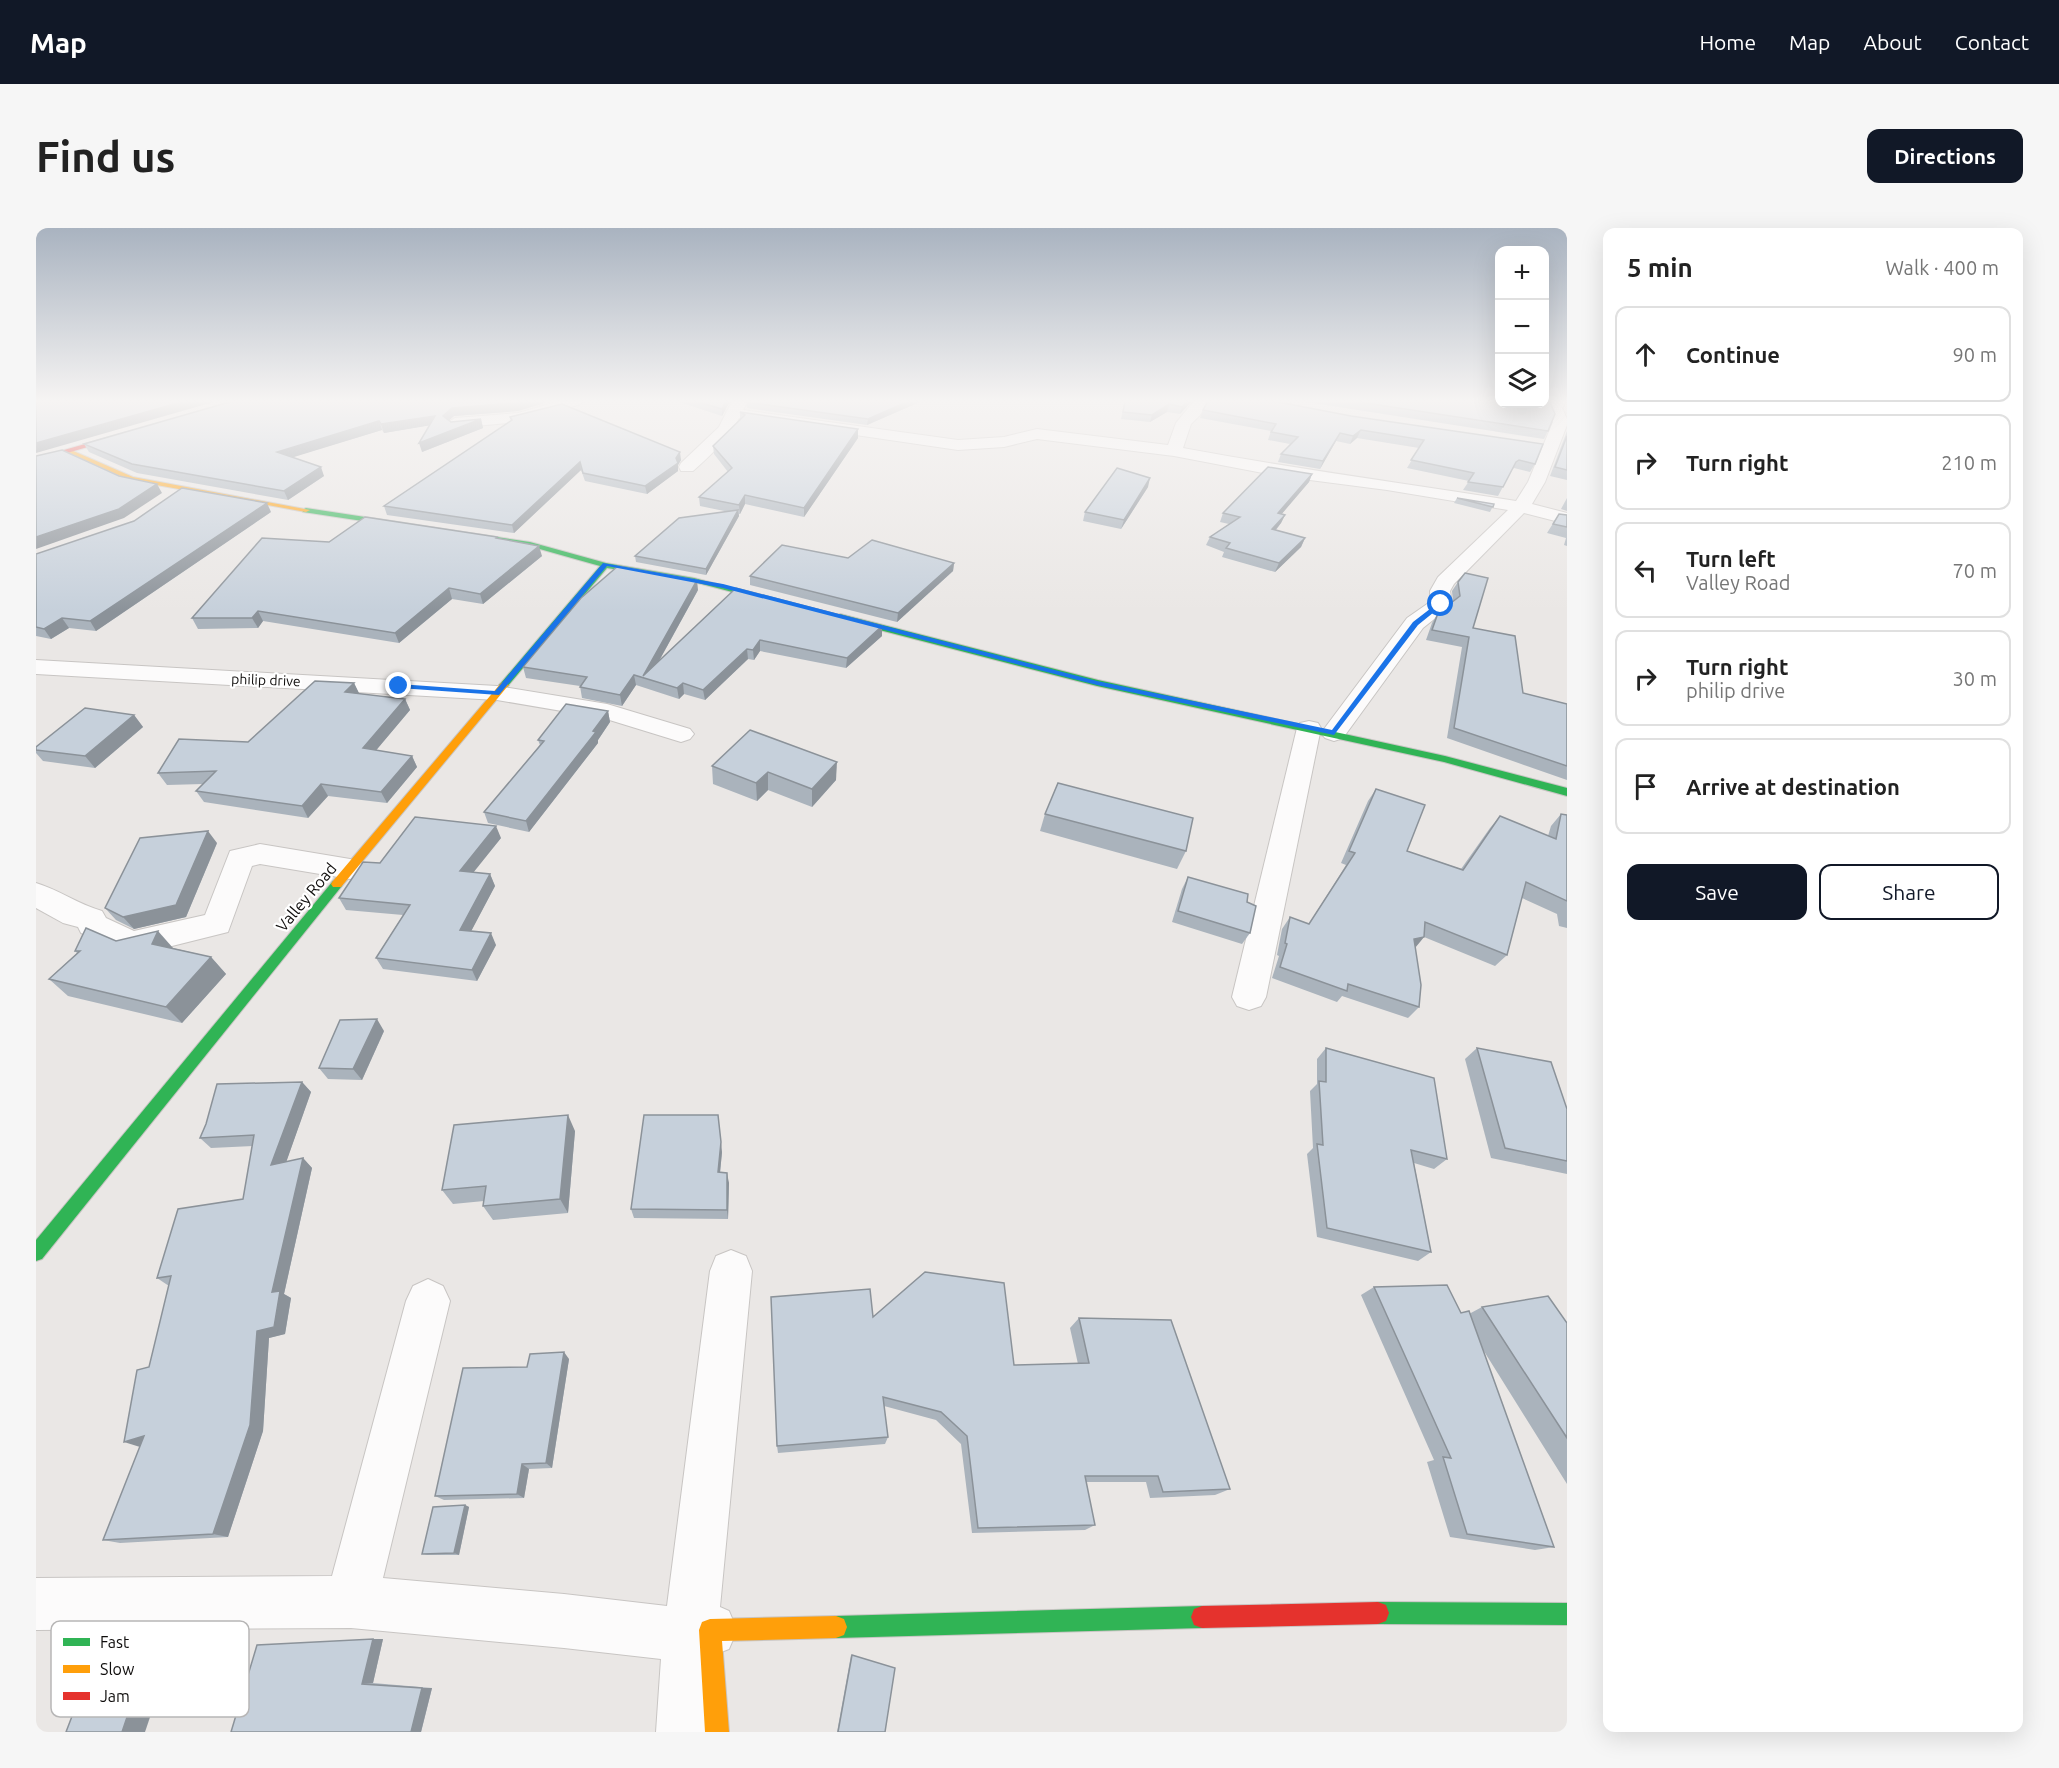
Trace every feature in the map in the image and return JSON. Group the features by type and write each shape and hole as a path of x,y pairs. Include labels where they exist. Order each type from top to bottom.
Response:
{"street":[{"path":"113,471 130,479 285,507 530,544 605,564 694,580 792,604"},
{"path":"1280,471 1388,485 1521,507 1567,519"},
{"path":"1249,997 1321,731 1415,623 1441,604 1440,591 1445,581 1521,507 1532,491 1540,471"},
{"path":"166,501 183,489"},
{"name":"Valley Road","path":"36,1253 350,869 605,564"},
{"path":"826,614 1097,682 1445,759 1567,792"},
{"name":"philip drive","path":"36,667 497,693 607,711 681,734"},
{"path":"36,894 74,915 92,918 92,925 132,944 217,924 240,858 260,854 350,869"},
{"path":"684,1732 700,1633 731,1271"},
{"path":"351,1602 428,1301"},
{"path":"36,1604 351,1602 700,1633 1343,1613 1567,1614"},
{"path":"700,1633 717,1732"}],"building":[{"path":"36,471 108,471 119,476 157,484 119,509 36,537"},
{"path":"172,471 315,471 284,491"},
{"path":"436,471 570,471 512,525 384,506"},
{"path":"583,471 666,471 645,486"},
{"path":"728,471 829,471 804,508 745,495 739,505 699,497"},
{"path":"1115,471 1128,471 1150,478 1124,520 1085,512"},
{"path":"1264,471 1312,474 1278,513 1285,515 1272,529 1305,538 1279,563 1226,548 1230,543 1210,537 1240,517 1223,513"},
{"path":"1465,471 1511,471 1503,487 1468,482 1474,473"},
{"path":"182,488 267,503 90,621 62,618 44,629 36,627 36,554 134,521"},
{"path":"1457,498 1494,504 1493,507"},
{"path":"738,510 706,569 635,556 679,518"},
{"path":"1559,514 1567,515 1567,527 1553,524"},
{"path":"365,517 497,537 539,546 480,594 449,588 395,633 258,611 252,618 192,618 262,538 329,542"},
{"path":"872,540 954,563 898,613 750,576 782,545 848,558"},
{"path":"618,566 697,580 643,676 736,588 882,626 847,658 760,640 753,650 747,649 703,690 683,683 677,688 634,675 620,695 580,687 587,677 523,667 581,598"},
{"path":"1465,573 1488,578 1473,628 1515,636 1523,693 1567,704 1567,766 1454,728 1469,637 1432,630 1438,613 1460,596 1458,582"},
{"path":"315,681 354,683 345,692 405,699 363,748 412,756 381,792 321,784 302,806 196,791 216,771 158,773 179,739 248,742"},
{"path":"566,704 608,711 593,731 596,732 526,821 484,812 544,741 538,740"},
{"path":"85,708 134,715 85,756 36,750 36,747"},
{"path":"750,730 837,762 812,789 768,772 756,783 712,766"},
{"path":"1058,783 1193,818 1186,851 1045,814"},
{"path":"1376,789 1425,805 1407,851 1463,870 1500,816 1556,839 1561,814 1567,815 1567,901 1526,882 1507,955 1425,922 1424,937 1414,939 1421,985 1419,1007 1348,984 1347,991 1280,967 1287,944 1285,943 1290,917 1309,924 1355,853 1349,851"},
{"path":"415,817 496,826 460,871 490,874 460,930 491,933 472,970 376,958 410,905 339,898 363,862 380,863"},
{"path":"208,831 176,905 123,917 105,908 140,838"},
{"path":"1188,877 1248,894 1247,902 1256,906 1250,933 1178,911"},
{"path":"86,928 116,941 158,931 152,944 211,957 166,1007 49,979 80,951 75,951"},
{"path":"377,1019 353,1069 319,1068 340,1020"},
{"path":"1326,1048 1434,1078 1447,1159 1411,1150 1431,1252 1327,1228 1317,1144 1323,1145 1319,1081 1326,1082"},
{"path":"1477,1048 1551,1062 1567,1109 1567,1161 1505,1148"},
{"path":"302,1082 271,1165 303,1158 272,1292 280,1291 274,1327 257,1331 250,1425 213,1534 103,1540 144,1436 124,1442 137,1370 149,1367 171,1276 157,1278 178,1209 243,1199 254,1135 200,1138 217,1084"},
{"path":"568,1115 560,1199 483,1206 486,1186 442,1190 454,1125"},
{"path":"644,1115 718,1115 721,1142 718,1172 727,1173 727,1210 631,1209"},
{"path":"925,1272 1004,1283 1014,1365 1089,1363 1079,1318 1171,1320 1230,1489 1163,1492 1158,1476 1085,1476 1095,1525 978,1528 967,1436 941,1412 883,1397 888,1437 777,1446 771,1297 870,1289 873,1317"},
{"path":"1447,1285 1461,1313 1469,1311 1554,1547 1467,1534 1443,1457 1451,1458 1374,1287"},
{"path":"1548,1296 1567,1323 1567,1438 1482,1307"},
{"path":"564,1352 546,1463 522,1464 517,1494 435,1496 463,1368 527,1367 530,1354"},
{"path":"465,1505 454,1553 422,1554 433,1507"},
{"path":"373,1639 362,1684 422,1688 411,1732 231,1732 235,1717 249,1717 249,1672 257,1645"},
{"path":"852,1655 895,1668 885,1732 838,1732"},
{"path":"72,1717 127,1717 122,1732 66,1732"}],"traffic: fast":[{"path":"306,510 530,544 605,565 694,580 778,601"},
{"path":"504,685 605,565"},
{"path":"840,617 1097,683 1445,759 1567,792"},
{"path":"36,1253 337,884"},
{"path":"1378,1613 1567,1614"},
{"path":"836,1627 1202,1617"}],"traffic: slow":[{"path":"114,471 131,479 306,510"},
{"path":"337,884 504,685"},
{"path":"717,1732 710,1630 836,1627"}],"traffic: jam":[{"path":"1202,1617 1378,1613"}],"route":[{"path":"399,686 497,693 605,564 723,586 1097,682 1334,733 1408,636 1415,623 1441,604"}]}
